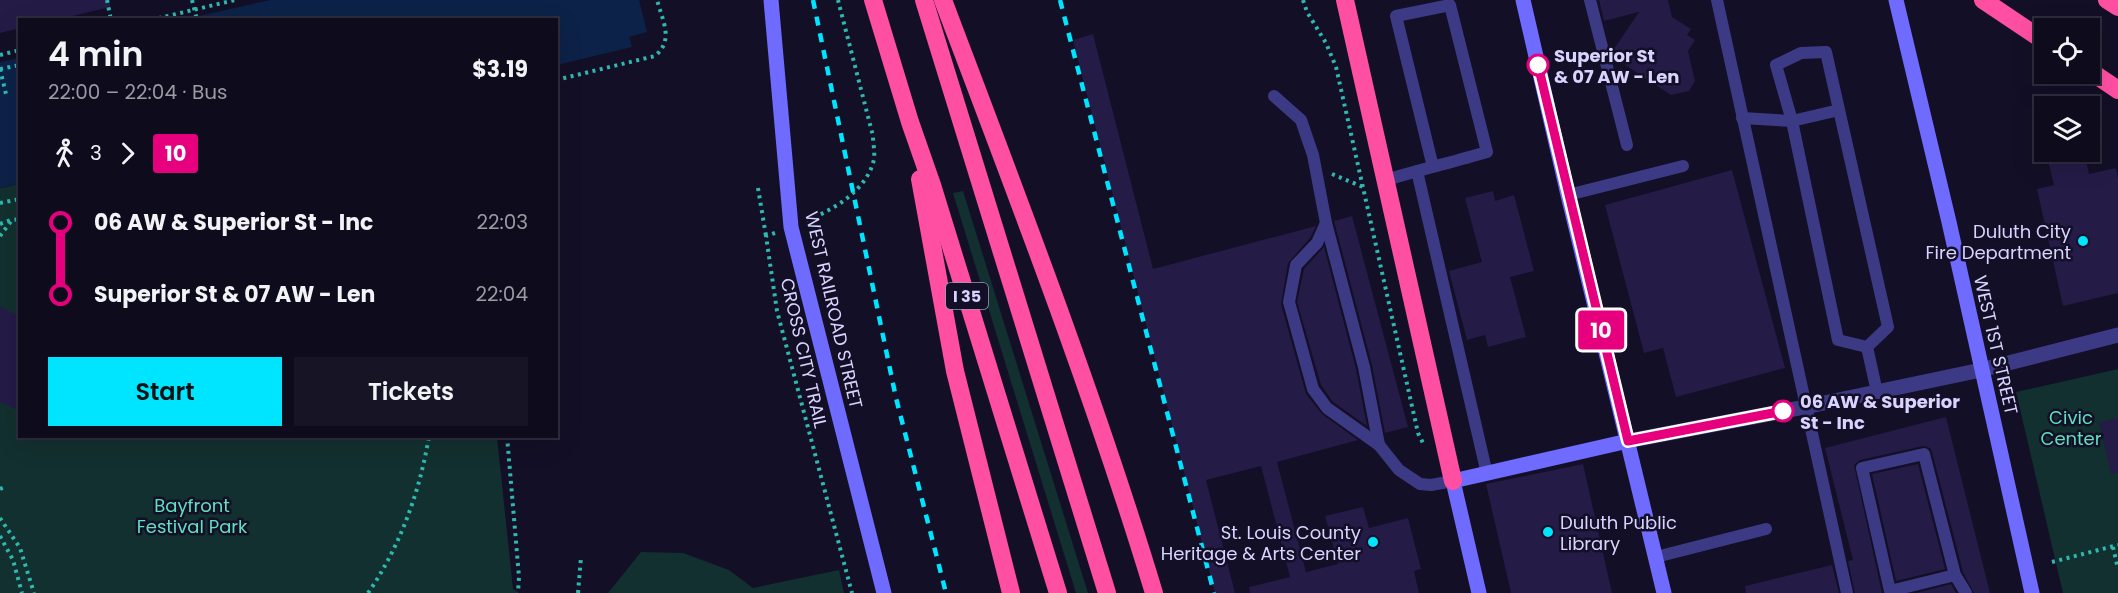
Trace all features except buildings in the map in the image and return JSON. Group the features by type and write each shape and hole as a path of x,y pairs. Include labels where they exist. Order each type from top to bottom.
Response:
{"highway":[{"name":"I 35","path":"873,0 1058,593"},
{"name":"I 35","path":"924,0 1107,593"},
{"path":"943,0 1029,227 1120,484 1154,593"},
{"path":"1345,0 1453,481"},
{"path":"1983,0 2034,34"},
{"path":"2106,0 2118,7"},
{"path":"2100,78 2118,90"},
{"path":"910,122 956,371 1011,593"}],"street":[{"name":"WEST RAILROAD STREET","path":"771,0 791,226 884,592"},
{"path":"1523,0 1664,593"},
{"name":"WEST 1ST STREET","path":"1896,0 1949,222 2032,593"},
{"path":"1479,593 1453,481 1628,441 1982,370 2118,335"}],"lane":[{"path":"1590,0 1627,145"},
{"path":"1717,0 1847,593"},
{"path":"1386,180 1417,171 1433,167 1487,152 1450,4 1396,16 1433,167"},
{"path":"1826,52 1888,327 1867,347 1838,340 1792,121 1776,65 1801,53 1826,52"},
{"path":"1274,96 1301,120 1315,167 1326,223 1364,367 1379,445"},
{"path":"1742,118 1792,121 1839,110"},
{"path":"1568,195 1683,166"},
{"path":"1417,171 1487,474"},
{"path":"1326,223 1317,243 1296,265 1289,302 1313,388 1327,408 1379,445 1399,470 1420,484 1431,485 1453,481"},
{"path":"1867,347 1877,392"},
{"path":"1955,575 1890,591 1862,468 1924,454 1955,575 1966,593"},
{"path":"1656,557 1766,529"}],"path":[{"path":"107,0 111,18"},
{"path":"192,0 197,18"},
{"path":"159,18 235,0"},
{"path":"558,80 655,56 662,50 667,39 657,0"},
{"path":"766,236 818,216 853,194 870,174 875,157 873,136 838,0"},
{"path":"1303,0 1336,67 1418,433 1423,445"},
{"path":"0,55 18,50"},
{"path":"6,94 0,69 18,65"},
{"path":"1315,167 1363,187"},
{"name":"CROSS CITY TRAIL","path":"758,188 777,311 852,593"},
{"path":"0,203 18,199"},
{"path":"0,224 18,219"},
{"path":"0,236 12,220"},
{"path":"368,593 382,573 406,519 429,438"},
{"path":"507,438 519,578 518,593"},
{"path":"0,518 20,548 34,593"},
{"path":"0,536 13,560 22,593"},
{"path":"2052,562 2115,546 2118,569"},
{"path":"578,593 581,557"}],"green space":[{"name":"Bayfront Festival Park","path":"18,184 18,438 497,438 513,589 519,593 0,593 0,188"},
{"path":"963,191 1088,593 1076,593 953,193"},
{"name":"Civic Center","path":"2118,369 2118,593 2063,593 2016,392"},
{"path":"641,552 683,553 729,570 753,588 839,570 844,593 608,593"}],"water":[{"path":"270,0 639,0 647,32 629,37 632,47 558,65 558,18 189,18"},
{"path":"18,58 18,184 0,188 0,62"}],"railway":[{"path":"813,0 896,398 946,593"},
{"path":"1060,0 1214,593"}],"bus line":[{"name":"10","path":"1538,65 1628,441 1783,411"}],"place":[{"name":"Superior St & 07 AW - Len","path":"1538,65"},
{"name":"Duluth City Fire Department","path":"2083,241"},
{"name":"06 AW & Superior St - Inc","path":"1783,411"},
{"name":"Duluth Public Library","path":"1548,532"},
{"name":"St. Louis County Heritage & Arts Center","path":"1373,542"}]}
